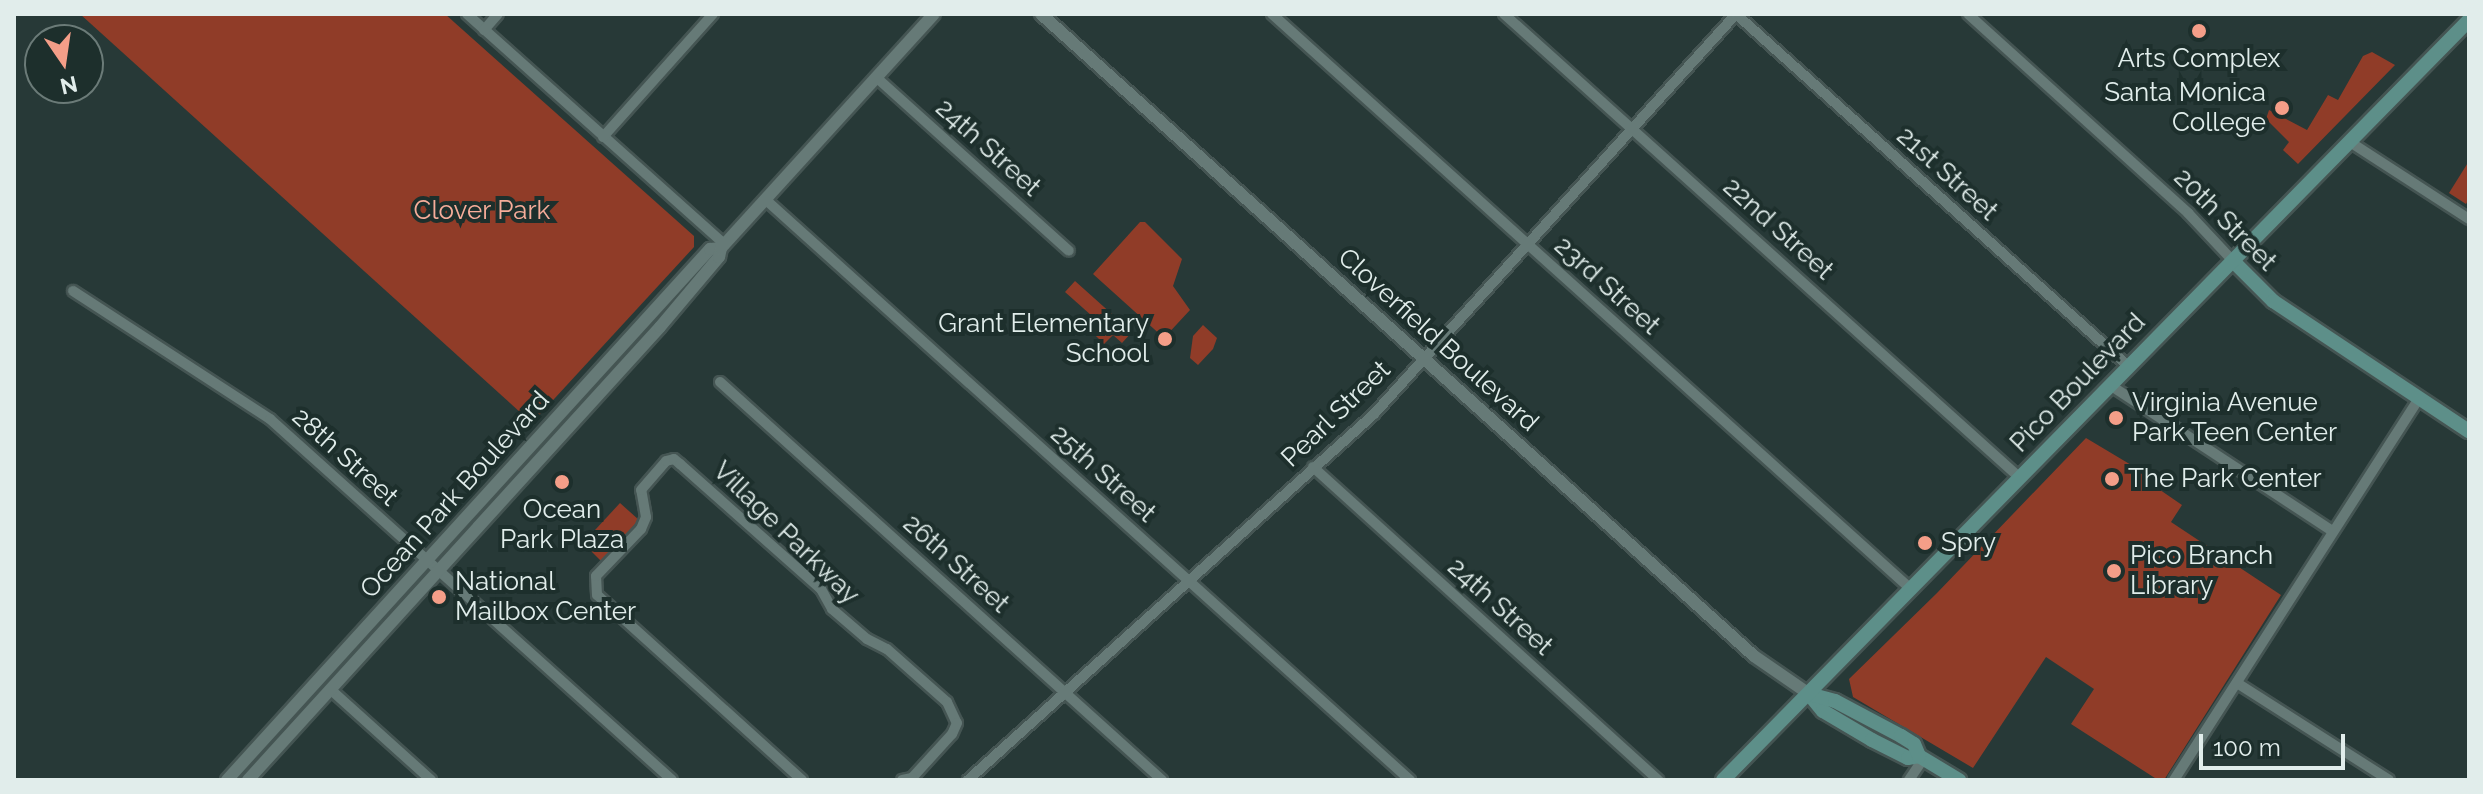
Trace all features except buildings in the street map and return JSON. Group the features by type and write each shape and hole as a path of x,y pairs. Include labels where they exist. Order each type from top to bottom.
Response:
{"main road":[{"name":"Pico Boulevard","path":"1723,780 2469,20"},
{"name":"20th Street","path":"2233,261 2273,301 2469,431"},
{"name":"Cloverfield Boulevard","path":"1809,694 1823,711 1872,740 1908,758 1921,758 1959,780"}],"street":[{"path":"467,14 723,246"},
{"path":"484,30 498,14"},
{"path":"603,137 713,14"},
{"name":"Ocean Park Boulevard","path":"248,780 660,327 719,257 723,246 934,14"},
{"name":"Cloverfield Boulevard","path":"1041,14 1754,656 1809,694"},
{"name":"23rd Street","path":"1272,14 1912,590"},
{"name":"22nd Street","path":"1504,14 2020,478"},
{"name":"Pearl Street","path":"968,780 1374,414 1736,14"},
{"name":"21st Street","path":"1736,14 2128,366"},
{"name":"20th Street","path":"1968,14 2188,213 2233,261"},
{"name":"24th Street","path":"877,78 1069,251"},
{"path":"2350,142 2469,219"},
{"name":"25th Street","path":"766,200 1410,780"},
{"name":"Ocean Park Boulevard","path":"227,780 710,249 723,246"},
{"name":"28th Street","path":"73,291 270,419 672,780"},
{"name":"26th Street","path":"720,382 1162,780"},
{"path":"2110,385 2332,531"},
{"path":"2174,780 2419,398"},
{"name":"Village Parkway","path":"802,780 597,595 596,576 641,529 646,508 641,490 666,461 674,459 680,464 821,589 832,609 867,639 887,649 947,702 957,723 952,734 910,779"},
{"name":"24th Street","path":"1313,467 1658,780"},
{"path":"2237,683 2389,780"},
{"path":"330,689 431,780"},
{"path":"1909,780 1921,758"}],"green space":[{"name":"Clover Park","path":"80,14 445,14 694,236 694,247 532,423 104,36 104,24 91,24"},
{"path":"2372,52 2395,65 2298,164 2283,150 2289,142 2266,119 2269,110 2307,130 2328,95 2338,100 2363,56"},
{"path":"2469,161 2469,199 2466,204 2449,193"},
{"path":"1140,222 1145,222 1182,259 1173,286 1190,310 1164,338 1093,274"},
{"path":"1075,281 1132,332 1122,343 1113,335 1104,344 1094,334 1101,324 1065,292"},
{"path":"1203,325 1217,338 1213,349 1198,365 1190,358 1193,336"},
{"path":"2086,438 2153,478 2150,483 2182,505 2171,522 2281,595 2164,780 2158,780 2071,724 2094,689 2046,657 1973,768 1853,697 1849,679 1937,593"},
{"path":"620,503 639,520 601,561 583,543"}],"place":[{"name":"Arts Complex","path":"2199,31"},
{"name":"Santa Monica College","path":"2282,108"},
{"name":"Grant Elementary School","path":"1165,339"},
{"name":"Virginia Avenue Park Teen Center","path":"2116,418"},
{"name":"The Park Center","path":"2112,479"},
{"name":"Ocean Park Plaza","path":"562,482"},
{"name":"Spry","path":"1925,543"},
{"name":"Pico Branch Library","path":"2114,571"},
{"name":"National Mailbox Center","path":"439,597"}]}
